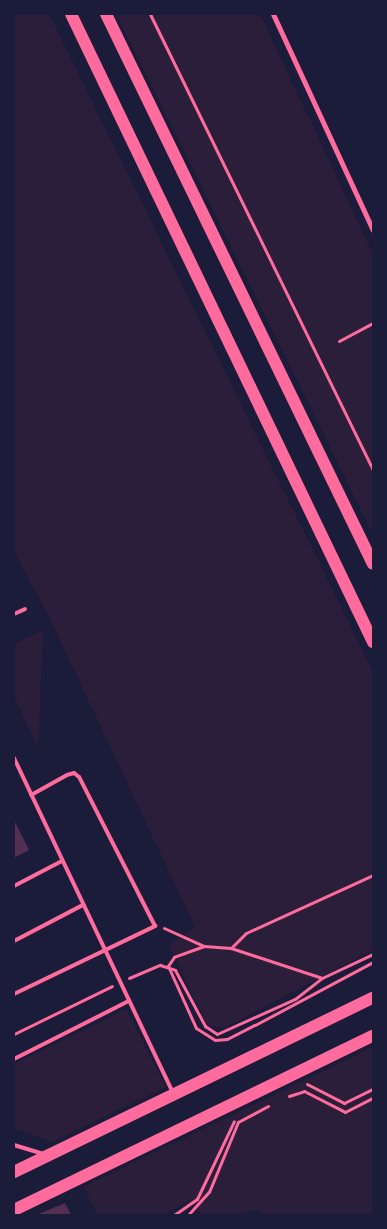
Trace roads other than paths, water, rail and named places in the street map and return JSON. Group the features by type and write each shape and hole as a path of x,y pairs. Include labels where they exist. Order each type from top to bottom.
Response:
{"main road":[{"path":"71,14 373,642"},
{"path":"106,14 373,564"},
{"path":"14,1172 373,998"},
{"path":"22,1208 373,1036"}],"street":[{"path":"273,14 373,230"}],"lane":[{"path":"14,614 25,609"},
{"path":"14,758 174,1095"},
{"path":"14,994 155,926 79,777 74,773 67,775 31,795"},
{"path":"14,886 62,861"},
{"path":"14,941 84,905"},
{"path":"14,1059 129,1001"},
{"path":"14,1145 48,1156"}]}
